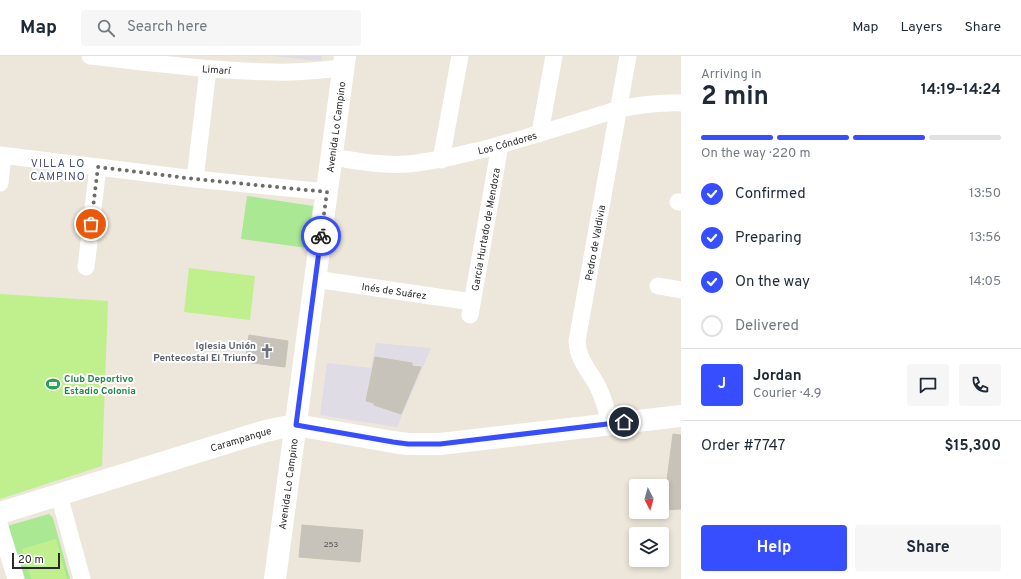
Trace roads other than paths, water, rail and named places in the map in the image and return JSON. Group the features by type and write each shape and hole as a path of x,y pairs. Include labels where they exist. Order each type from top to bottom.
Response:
{"street":[{"name":"Limarí","path":"90,56 191,68 279,72 300,72 344,62"},
{"path":"441,160 460,56"},
{"path":"540,133 554,56"},
{"name":"Pedro de Valdivia","path":"610,424 604,400 596,383 579,356 577,341 628,56"},
{"name":"Avenida Lo Campino","path":"275,579 344,62"},
{"path":"195,179 208,69"},
{"name":"Los Cóndores","path":"332,157 366,163 386,164 418,163 441,160 500,145 619,110 637,106 681,103"},
{"name":"García Hurtado de Mendoza","path":"471,309 500,145"},
{"path":"0,183 2,155 195,179 327,192"},
{"path":"86,267 98,167"},
{"name":"Inés de Suárez","path":"315,279 471,309"},
{"path":"658,286 681,290"},
{"name":"Carampangue","path":"0,513 262,432 296,425 393,442 440,444 681,416"},
{"path":"60,495 82,579"},
{"path":"0,528 16,579"}],"place":[{"name":"Iglesia Unión Pentecostal El Triunfo","path":"267,351"},
{"name":"Club Deportivo Estadio Colonia","path":"53,384"}],"district":[{"name":"VILLA LO CAMPINO","path":"58,169"}]}
